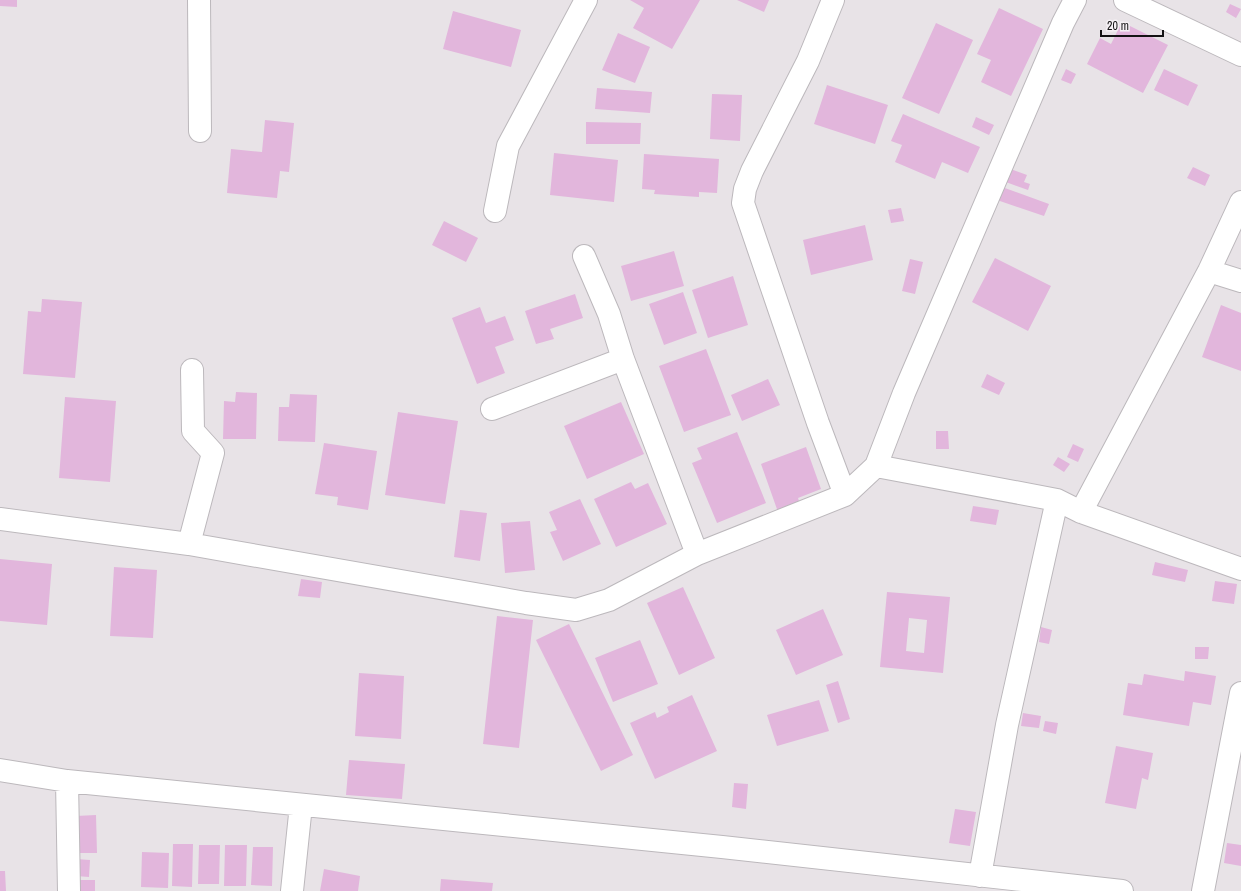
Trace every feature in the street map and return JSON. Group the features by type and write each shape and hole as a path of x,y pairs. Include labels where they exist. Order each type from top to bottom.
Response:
{"street":[{"path":"199,0 200,131"},
{"path":"495,211 508,146 586,0"},
{"path":"833,0 808,61 752,171 745,189 743,203 818,423 845,495"},
{"path":"0,519 189,544 526,603 576,610 609,600 697,554 845,495 876,466 904,393 1075,0"},
{"path":"1125,0 1241,55"},
{"path":"1081,512 1209,271 1241,202"},
{"path":"584,256 609,314 697,554"},
{"path":"1209,271 1241,282"},
{"path":"492,408 624,358"},
{"path":"189,544 213,453 194,431 192,370"},
{"path":"876,466 1057,500 1081,512 1241,569"},
{"path":"980,876 1007,725 1057,500"},
{"path":"1203,891 1241,693"},
{"path":"0,770 67,781 722,847 1122,891"},
{"path":"67,781 69,891"},
{"path":"292,891 300,805"}],"building":[{"path":"0,0 17,0 17,7 0,6"},
{"path":"630,0 700,0 672,49 633,28 644,8"},
{"path":"737,0 769,0 764,12"},
{"path":"1230,4 1241,9 1236,18 1226,12"},
{"path":"999,8 1043,29 1011,96 981,82 991,60 977,54"},
{"path":"453,11 521,30 511,67 443,49"},
{"path":"1122,22 1168,45 1143,93 1087,64 1100,38 1111,44"},
{"path":"936,23 973,40 939,114 902,98"},
{"path":"618,33 650,47 635,83 602,70"},
{"path":"1066,69 1076,74 1071,84 1061,80"},
{"path":"1164,69 1198,85 1188,106 1154,90"},
{"path":"827,85 888,105 875,144 814,124"},
{"path":"597,88 652,92 650,113 595,109"},
{"path":"712,94 742,95 740,141 710,139"},
{"path":"903,114 980,147 968,173 942,162 935,179 895,162 902,145 891,141"},
{"path":"976,117 994,125 989,135 972,127"},
{"path":"265,120 294,123 289,172 280,171 277,198 227,193 231,149 262,152"},
{"path":"586,122 641,123 640,144 586,144"},
{"path":"554,153 618,160 614,202 550,195"},
{"path":"644,154 719,159 717,193 699,192 699,197 654,194 655,190 642,189"},
{"path":"1193,167 1210,175 1205,186 1187,178"},
{"path":"1008,168 1027,175 1024,182 1030,184 1028,190 1003,181"},
{"path":"1002,187 1049,204 1044,216 997,200"},
{"path":"901,208 904,221 891,223 888,210"},
{"path":"444,221 478,238 466,262 432,245"},
{"path":"865,225 873,260 811,275 803,240"},
{"path":"674,251 684,286 631,301 621,266"},
{"path":"995,258 1051,286 1028,331 972,302"},
{"path":"910,259 923,262 915,294 902,291"},
{"path":"733,276 748,325 708,338 692,290"},
{"path":"683,292 697,333 664,345 649,304"},
{"path":"575,294 583,318 550,329 554,339 536,344 525,311"},
{"path":"42,299 82,302 75,378 23,374 28,311 41,312"},
{"path":"1221,305 1241,313 1241,371 1202,357"},
{"path":"480,307 486,323 505,316 514,340 495,347 505,373 477,384 452,318"},
{"path":"706,349 731,415 684,432 659,366"},
{"path":"987,374 1005,383 999,395 981,387"},
{"path":"768,379 780,405 742,421 731,395"},
{"path":"236,392 257,393 256,439 223,439 224,401 235,402"},
{"path":"290,394 317,395 315,442 278,441 279,407 289,407"},
{"path":"65,397 116,401 110,482 59,478"},
{"path":"621,402 644,454 587,479 564,426"},
{"path":"398,412 458,421 445,504 385,495"},
{"path":"936,431 948,431 949,449 936,449"},
{"path":"737,432 766,503 717,523 692,463 702,459 697,448"},
{"path":"324,443 377,451 368,510 337,505 338,497 315,494"},
{"path":"1073,444 1084,449 1078,462 1067,457"},
{"path":"806,447 821,489 798,498 800,504 778,512 761,464"},
{"path":"1058,457 1070,464 1064,472 1053,465"},
{"path":"631,482 635,489 648,483 667,524 616,547 594,499"},
{"path":"580,499 601,544 563,561 550,532 557,530 549,512"},
{"path":"973,506 999,510 996,525 970,521"},
{"path":"460,510 487,513 480,561 454,557"},
{"path":"530,521 535,570 505,573 501,523"},
{"path":"0,559 52,564 47,625 0,621"},
{"path":"1155,562 1188,570 1185,582 1152,575"},
{"path":"114,567 157,570 153,638 110,636"},
{"path":"301,579 322,582 320,598 298,596"},
{"path":"1215,581 1237,584 1234,604 1212,601"},
{"path":"683,587 715,658 679,675 647,603"},
{"path":"887,592 950,597 943,673 880,667","holes":["909,618 927,620 924,653 906,651"]},
{"path":"823,609 843,655 796,675 776,630"},
{"path":"497,616 533,620 519,748 483,744"},
{"path":"569,624 633,755 601,771 536,640"},
{"path":"1041,627 1052,630 1049,644 1039,642"},
{"path":"640,640 658,684 613,702 595,658"},
{"path":"1195,647 1209,647 1208,659 1195,659"},
{"path":"1185,671 1216,676 1211,705 1193,702 1189,726 1123,715 1128,683 1142,685 1144,674 1184,681"},
{"path":"359,673 404,676 401,739 355,736"},
{"path":"838,681 850,719 838,723 826,685"},
{"path":"692,695 717,751 655,779 630,723 655,712 657,718 669,712 667,707"},
{"path":"819,700 829,731 777,746 767,715"},
{"path":"1023,713 1041,716 1039,728 1021,726"},
{"path":"1045,721 1058,723 1056,734 1043,731"},
{"path":"1116,746 1153,753 1148,780 1142,778 1136,809 1105,803"},
{"path":"349,760 405,764 402,799 346,795"},
{"path":"734,783 748,784 746,809 732,807"},
{"path":"955,809 976,812 970,846 949,843"},
{"path":"96,815 97,853 77,853 76,816"},
{"path":"1227,843 1241,845 1241,866 1224,863"},
{"path":"173,844 193,844 192,887 172,886"},
{"path":"199,845 220,845 219,884 198,884"},
{"path":"225,845 247,845 246,886 224,886"},
{"path":"253,847 273,847 272,886 251,885"},
{"path":"142,852 169,853 168,888 141,887"},
{"path":"76,859 90,860 89,877 76,876"},
{"path":"324,869 360,876 358,891 320,891"},
{"path":"0,871 5,871 6,891 0,891"},
{"path":"441,879 493,883 492,891 440,891"},
{"path":"76,880 95,880 95,891 76,891"}]}
